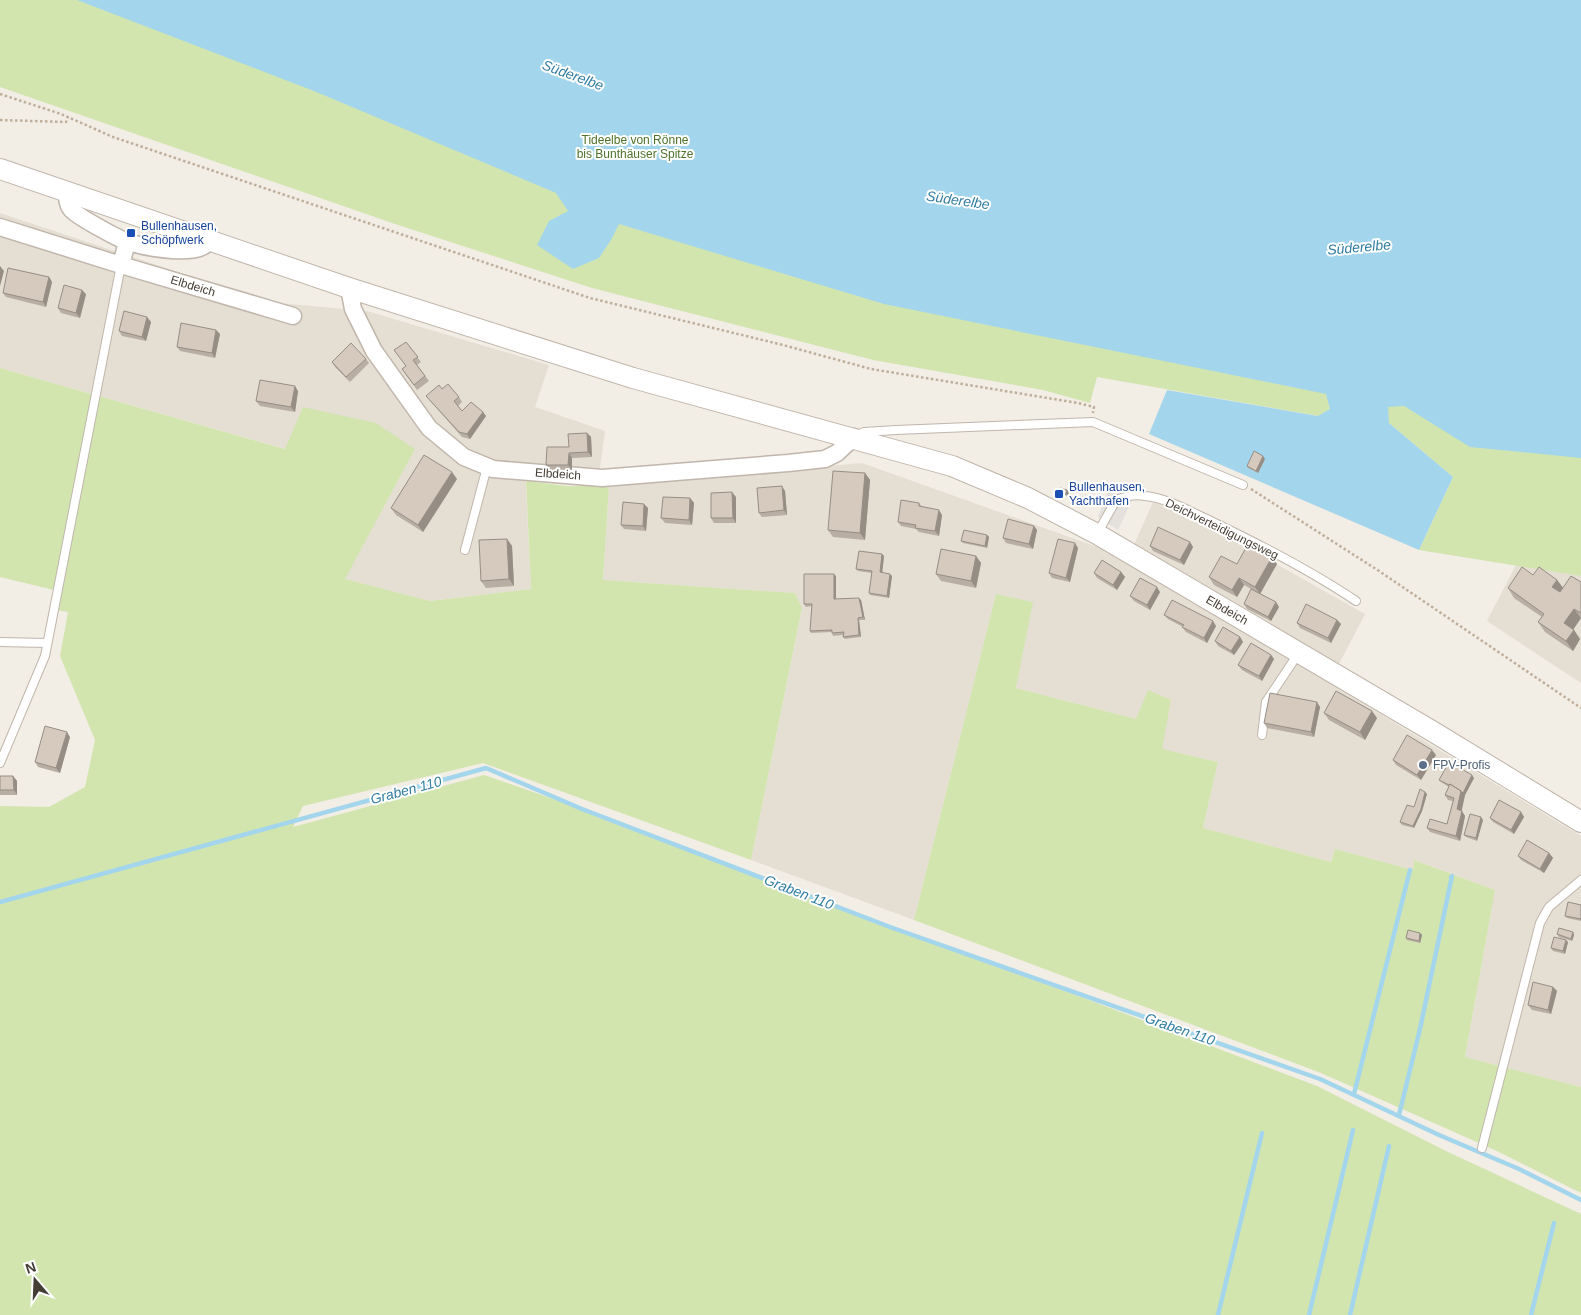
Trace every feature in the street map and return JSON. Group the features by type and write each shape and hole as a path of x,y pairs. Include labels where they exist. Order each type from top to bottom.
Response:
{"street":[{"name":"Elbdeich","path":"0,169 349,288 633,378 854,437 952,466 1028,498 1097,534 1432,731 1581,822"},
{"path":"67,191 67,199 72,211 128,242 184,250 200,249 209,240"},
{"name":"Elbdeich","path":"0,227 294,316"},
{"path":"121,265 128,242"},
{"name":"Elbdeich","path":"349,288 353,309 374,351 429,428 464,457 493,469 602,478 788,464 826,459 837,453 854,437"}],"lane":[{"path":"0,763 45,656 121,265"},
{"path":"854,437 864,432 1093,422 1243,484"},
{"path":"465,550 487,467"},
{"name":"Deichverteidigungsweg","path":"1097,534 1116,500 1129,495 1162,500 1244,537 1314,575 1356,601"},
{"path":"0,642 47,643"},
{"path":"1262,735 1266,702 1299,653"},
{"path":"1482,1148 1540,922 1549,907 1581,880"}],"path":[{"path":"0,94 68,117 113,138 590,298 783,345 872,369 1078,403 1094,408 1093,422"},
{"path":"0,120 66,122 68,117"},
{"path":"1243,484 1371,566 1581,708"}],"shaded area":[{"path":"0,213 268,302 367,311 549,365 535,407 605,431 599,475 525,470 531,589 430,601 344,579 415,449 286,449 0,368"},
{"path":"862,463 1128,558 1154,500 1253,551 1365,614 1329,683 1581,836 1581,1087 1465,1057 1495,890 1415,860 1413,870 1335,849 1331,862 1203,828 1218,762 1161,749 1136,719 1016,688 1032,602 996,594 914,920 751,860 802,609 795,593 603,580 609,486"},
{"path":"1108,491 1132,500 1118,530 1098,517"},
{"path":"1516,565 1581,576 1581,683 1487,621"}],"green space":[{"name":"Tideelbe von Rönne bis Bunthäuser Spitze","path":"0,0 658,0 1581,172 1581,576 1419,550 1453,477 1389,423 1327,394 1330,409 1319,416 1097,377 1090,403 1043,390 873,360 592,288 392,223 0,87"},
{"path":"0,368 285,449 303,407 376,423 415,449 345,579 430,601 531,589 526,481 567,486 609,486 603,580 795,593 802,608 751,860 483,763 303,806 293,827 484,775 582,809 1317,1086 1448,1152 1581,1214 1581,1315 0,1315 0,806 49,807 85,787 95,740 60,656 68,612 50,609 54,590 0,577"},
{"path":"996,594 1033,602 1016,688 1136,719 1148,690 1171,700 1162,749 1218,762 1203,828 1331,862 1335,849 1413,870 1414,860 1495,890 1465,1057 1581,1087 1581,1193 1497,1151 1321,1073 914,920"}],"water":[{"name":"Tideelbe von Rönne bis Bunthäuser Spitze","path":"77,0 1581,0 1581,458 1470,447 1404,406 1388,407 1389,423 1453,477 1419,550 1149,434 1167,390 1318,416 1330,409 1326,394 884,304 619,224 599,258 573,269 537,245 549,221 568,211 556,193 314,91"}],"building":[{"path":"8,268 49,277 43,302 3,293"},
{"path":"64,285 82,290 76,313 58,308"},
{"path":"124,311 147,317 142,337 119,331"},
{"path":"181,323 216,330 212,353 177,347"},
{"path":"406,342 418,357 413,360 425,376 414,385 402,369 406,366 394,350"},
{"path":"351,343 366,359 346,377 332,362"},
{"path":"260,380 295,386 291,407 256,401"},
{"path":"448,384 459,397 454,401 462,411 471,402 483,412 467,434 459,432 426,396 439,385 442,389"},
{"path":"587,433 588,452 569,453 568,465 546,465 547,447 569,447 568,434"},
{"path":"1254,451 1263,456 1256,471 1247,466"},
{"path":"424,455 452,472 418,525 391,508"},
{"path":"833,471 865,473 860,533 828,530"},
{"path":"782,486 784,510 759,513 757,488"},
{"path":"1060,488 1067,490 1066,494 1058,492"},
{"path":"732,492 733,518 711,518 711,493"},
{"path":"663,497 690,498 689,520 661,518"},
{"path":"901,500 919,503 919,506 939,510 935,531 915,528 916,525 898,522"},
{"path":"623,502 644,504 643,526 621,525"},
{"path":"1008,519 1034,526 1029,544 1003,538"},
{"path":"1158,527 1190,542 1180,560 1150,546"},
{"path":"964,530 987,535 985,546 961,541"},
{"path":"507,539 509,579 481,581 479,540"},
{"path":"1058,539 1075,543 1066,578 1049,573"},
{"path":"1248,544 1272,557 1255,587 1239,578 1232,590 1209,577 1221,556 1237,564"},
{"path":"941,549 976,556 971,581 936,574"},
{"path":"859,551 882,554 880,572 890,574 887,596 869,593 872,571 856,569"},
{"path":"1102,560 1121,572 1113,585 1094,573"},
{"path":"1522,567 1533,575 1539,567 1557,580 1552,587 1560,592 1571,576 1581,582 1581,613 1574,609 1564,623 1574,630 1566,641 1538,622 1544,614 1508,588"},
{"path":"804,574 834,574 834,599 859,598 863,617 858,618 859,635 843,637 844,632 832,633 832,630 810,631 812,604 804,604"},
{"path":"1140,578 1157,587 1147,605 1130,596"},
{"path":"1251,589 1276,602 1268,617 1244,604"},
{"path":"1172,600 1213,621 1204,638 1164,615"},
{"path":"1306,604 1337,620 1328,638 1297,623"},
{"path":"1223,627 1240,637 1231,651 1215,641"},
{"path":"1251,643 1271,655 1259,676 1238,665"},
{"path":"1336,691 1372,711 1360,732 1324,713"},
{"path":"1270,693 1317,702 1311,732 1264,723"},
{"path":"45,726 67,732 56,768 35,762"},
{"path":"1407,735 1432,750 1417,775 1393,760"},
{"path":"1449,762 1472,775 1463,793 1450,784 1439,780"},
{"path":"0,776 13,776 14,790 0,790"},
{"path":"1450,784 1461,791 1457,809 1462,811 1456,836 1427,828 1430,819 1447,824 1454,798 1445,795"},
{"path":"1420,789 1425,792 1421,809 1413,826 1400,822 1407,805 1414,807"},
{"path":"1499,800 1521,812 1511,830 1490,818"},
{"path":"1470,814 1481,817 1476,838 1464,835"},
{"path":"1527,840 1549,853 1540,869 1518,856"},
{"path":"1568,902 1581,905 1581,919 1565,916"},
{"path":"1559,928 1573,932 1571,939 1557,934"},
{"path":"1408,930 1420,933 1419,941 1406,938"},
{"path":"1554,937 1566,940 1563,951 1551,948"},
{"path":"1533,982 1553,987 1548,1010 1528,1005"}],"waterway":[{"name":"Graben 110","path":"0,902 486,768 582,809 890,927 1320,1079 1439,1135 1519,1169 1581,1200"},
{"path":"1354,1094 1410,870"},
{"path":"1399,1115 1420,1029 1451,877"},
{"path":"1309,1315 1353,1130"},
{"path":"1218,1315 1262,1133"},
{"path":"1350,1315 1389,1146"},
{"path":"1531,1315 1554,1223"}],"place":[{"name":"Bullenhausen, Schöpfwerk","path":"131,233"},
{"name":"Bullenhausen, Yachthafen","path":"1059,494"},
{"name":"FPV-Profis","path":"1423,765"}],"water label":[{"name":"Süderelbe","path":"573,75"},
{"name":"Süderelbe","path":"958,200"},
{"name":"Süderelbe","path":"1359,247"}]}
